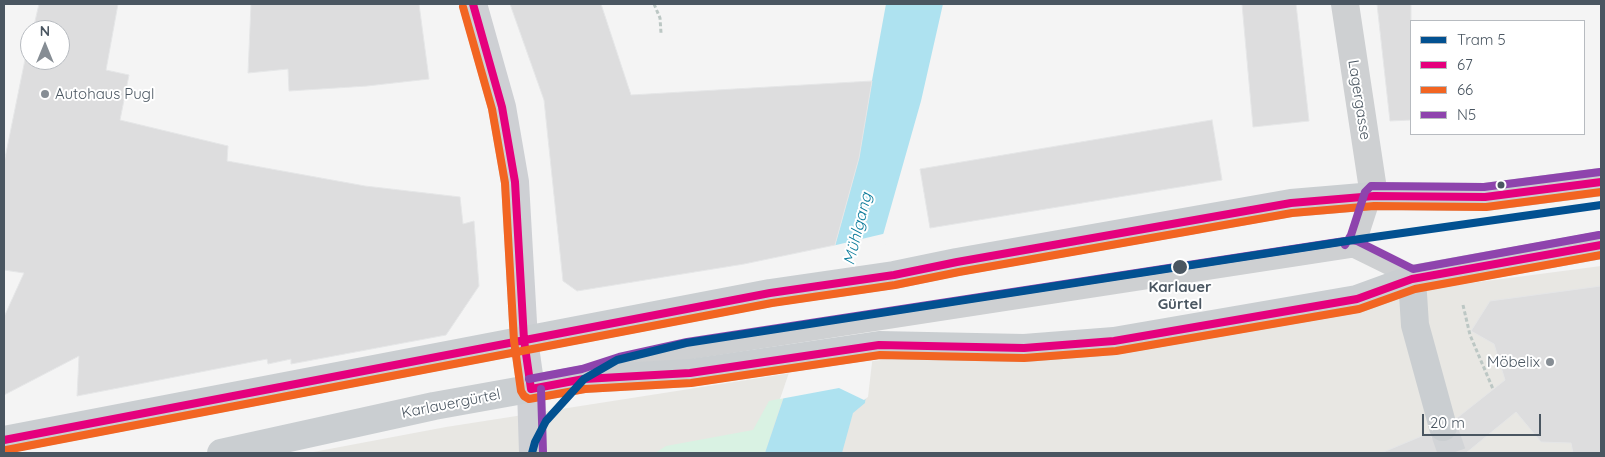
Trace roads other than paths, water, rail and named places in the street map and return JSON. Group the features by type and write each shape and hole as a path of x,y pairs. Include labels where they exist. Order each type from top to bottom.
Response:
{"main road":[{"path":"473,4 502,108 515,182 524,340 531,389 533,453"},
{"path":"4,440 770,293 894,275 957,262 1292,203 1374,196 1485,198 1601,182"},
{"name":"Karlauergürtel","path":"221,453 434,406 584,379 690,374 787,348 882,334 1024,348 1114,341 1201,328 1357,299 1412,279 1601,245"},
{"path":"1412,279 1415,325 1443,427"}],"street":[{"name":"Lagergasse","path":"1345,4 1374,196"}],"lane":[{"path":"1353,250 1360,240 1374,196"},
{"path":"882,334 1353,250 1412,279"}],"water":[{"name":"Mühlgang","path":"886,4 943,4 921,101 883,235 865,403 853,413 842,453 765,453 835,245 856,168"}],"tunnel":[{"path":"1443,427 1452,453"}],"tram line":[{"name":"5","path":"532,453 535,442 546,421 584,379 617,360 686,343 1360,239 1601,205"}],"place":[{"name":"Autohaus Pugl","path":"45,94"},
{"name":"Karlauer Gürtel","path":"1180,267"},
{"name":"Möbelix","path":"1550,362"}]}
